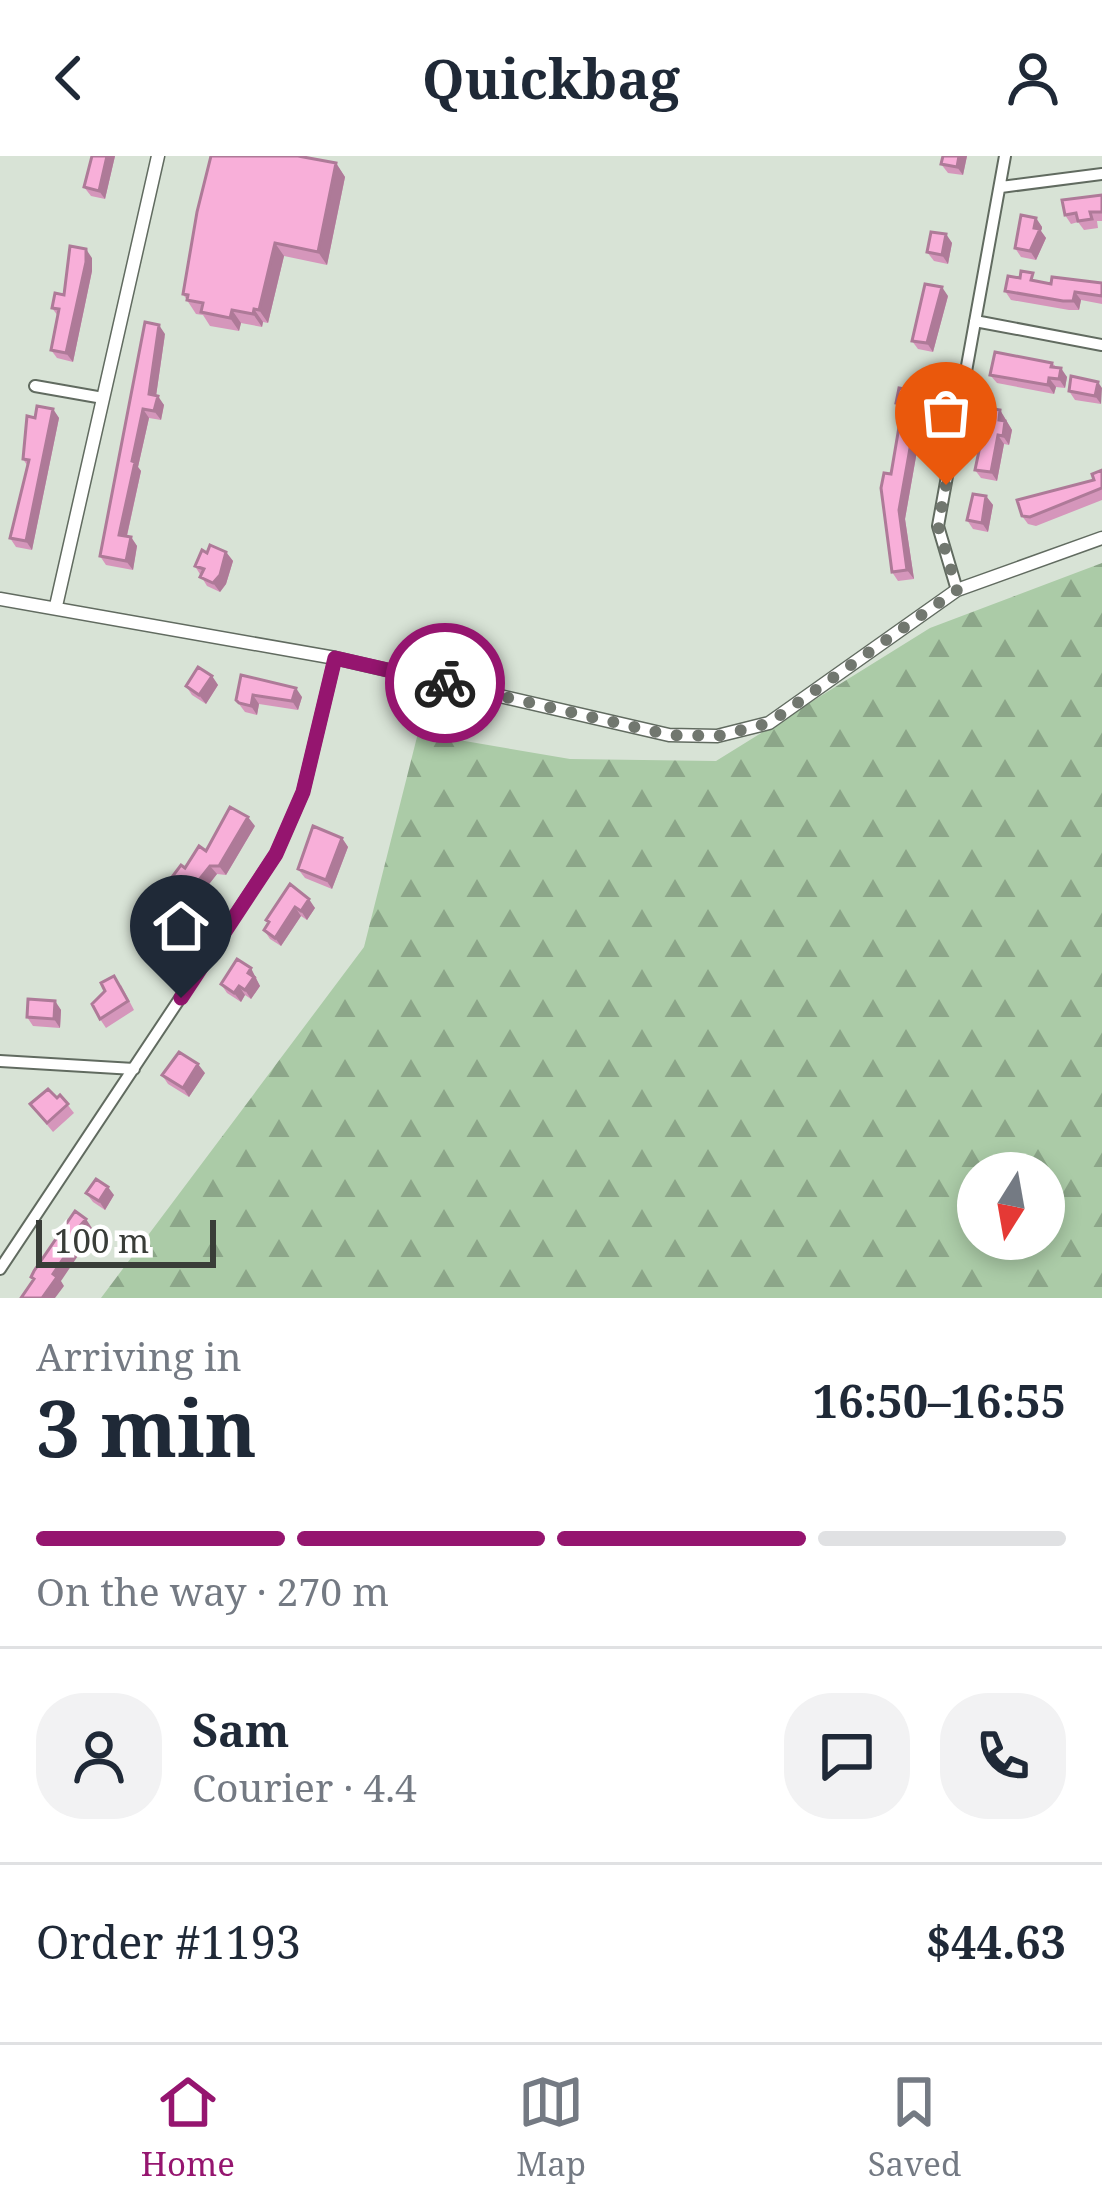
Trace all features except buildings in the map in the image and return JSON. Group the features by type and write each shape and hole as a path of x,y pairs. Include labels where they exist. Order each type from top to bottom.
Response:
{"street":[{"path":"56,606 158,156"},
{"path":"957,590 938,526 1005,156"},
{"path":"1000,187 1102,174"},
{"path":"975,321 1102,344"},
{"path":"35,386 103,398"},
{"path":"0,599 335,658 669,735 718,736 769,723 957,590 1102,538"},
{"path":"0,1269 276,854 303,792 335,658"},
{"path":"0,1061 134,1069"}],"green space":[{"path":"1102,563 1102,1298 101,1298 364,947 418,733 570,759 716,761 930,628"}],"way so far":[{"path":"445,683 669,735 718,736 769,723 957,590 938,526 946,485"}],"route":[{"path":"181,998 276,854 303,792 335,658 445,683"}]}
